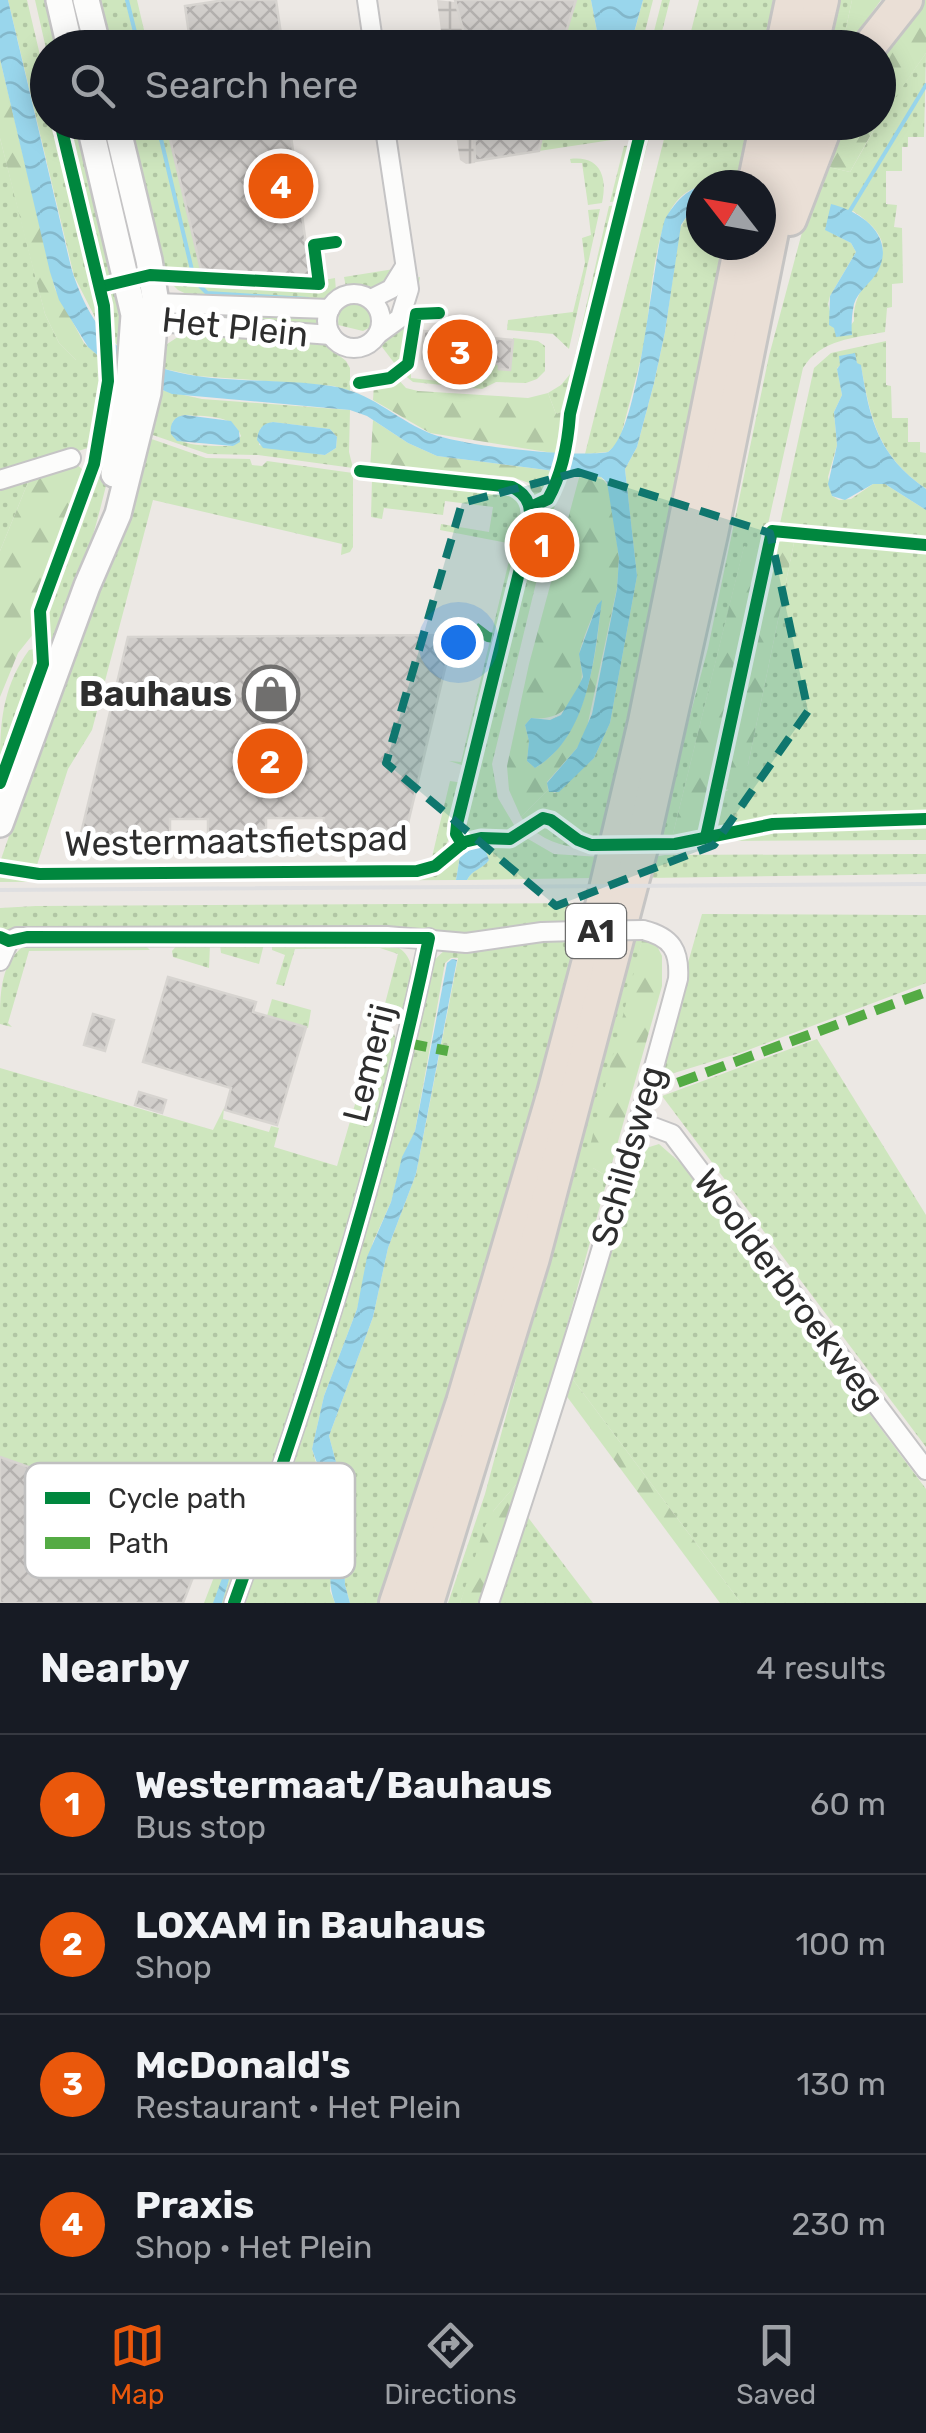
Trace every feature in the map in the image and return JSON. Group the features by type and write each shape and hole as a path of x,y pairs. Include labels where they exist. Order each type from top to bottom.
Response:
{"highway":[{"path":"786,30 792,0"},
{"path":"815,30 822,0"},
{"path":"882,30 906,0"},
{"path":"757,170 763,140"},
{"name":"A1","path":"427,1603 532,1258 614,958 711,534 790,140"},
{"name":"A1","path":"751,326 819,140"},
{"name":"A1","path":"396,1603 464,1402 592,949 645,722 739,260"}],"main road":[{"path":"59,0 66,30"},
{"path":"86,0 94,30"},
{"path":"94,140 148,313"},
{"path":"0,824 126,490 148,313 149,260 120,140"}],"street":[{"path":"367,0 371,30"},
{"path":"386,140 409,289 407,303 397,321 368,345 355,349 342,346 331,336 327,320 337,300 349,294 371,299 391,289 404,268"},
{"name":"Het Plein","path":"149,260 161,287 184,304"},
{"path":"371,299 381,314 378,334"},
{"name":"Het Plein","path":"148,313 184,304 330,309"},
{"name":"Het Plein","path":"148,313 331,336"},
{"path":"0,480 71,458"},
{"name":"Schildsweg","path":"429,938 484,942 542,932 644,930 670,941 679,961 678,979 640,1122 489,1603"},
{"path":"0,961 9,941 17,938 429,938"},
{"name":"Lemerij","path":"284,1463 367,1190 411,1028 429,938"},
{"name":"Woolderbroekweg","path":"640,1122 672,1134 926,1470"},
{"name":"Lemerij","path":"234,1603 243,1578"}],"highlighted area":[{"path":"578,472 770,533 808,711 714,845 556,906 386,763 462,503"}],"green space":[{"path":"8,0 27,0 34,30 30,30 30,92"},
{"path":"35,0 48,0 55,30 42,30"},
{"path":"95,0 137,0 144,30 102,30"},
{"path":"576,0 591,0 597,30 567,30"},
{"path":"643,0 653,0 645,30 635,30"},
{"path":"662,0 670,0 662,30 654,30"},
{"path":"699,0 773,0 768,30 691,30"},
{"path":"838,0 852,0 846,30 832,30"},
{"path":"852,0 881,0 859,30 846,30"},
{"path":"918,0 926,0 926,53 896,96 896,30"},
{"path":"926,53 924,137 908,137 908,147 902,147 902,171 886,171 886,204 897,205 894,227 902,228 903,283 892,284 892,307 887,308 885,332 829,345 803,368 762,551 744,547 671,842 657,840 708,648 769,356 820,165 850,172 868,140 896,140 896,96","holes":["853,211 881,240 882,253 862,289 854,321 834,327 828,304 830,296 856,252 851,243 826,230"]},
{"path":"0,59 55,289 84,343 77,361 59,343 45,314 24,234 0,138"},
{"path":"0,138 45,314 59,343 76,360 84,343 98,356 104,369 105,391 91,447 36,464 29,462 0,470"},
{"path":"41,140 61,140 97,290 101,329 74,276"},
{"path":"68,140 81,140 116,280 102,279"},
{"path":"128,140 170,140 202,276 163,273"},
{"path":"541,140 611,140 539,151"},
{"path":"643,140 649,140 572,437 574,411"},
{"path":"664,140 748,140 742,170 686,170 686,193 668,214 662,230 644,344 619,442 608,452 585,454"},
{"path":"830,140 868,140 850,172 820,165"},
{"path":"634,145 620,201 610,202 624,146"},
{"path":"570,159 588,161 600,170 604,185 602,203 588,205 582,163 571,163"},
{"path":"619,205 567,410 556,414 548,393 571,373 609,206"},
{"path":"600,209 569,349 553,334 507,330 508,320 573,312 585,263 582,238 591,235 588,210"},
{"path":"686,218 686,260 725,260 604,840 591,842 552,816 536,816 525,822 521,817 548,790 555,793 594,758 610,723 637,576 625,469 637,447 654,383 680,228"},
{"path":"395,252 397,268 392,281 373,291 346,287 344,277 394,269"},
{"path":"420,277 407,359 398,368 379,343"},
{"path":"335,278 336,291 321,300 193,297 169,281 325,290 324,280"},
{"path":"117,287 124,319 123,350 114,342 106,294"},
{"path":"348,304 368,309 372,317 369,328 363,331 338,325 339,311"},
{"path":"294,310 320,314 321,326 169,313 262,316"},
{"path":"184,333 325,344 350,368 350,392 334,386 197,376 160,368 164,346"},
{"path":"513,338 538,341 545,346 545,371 537,379 526,383 496,382 482,389 413,382 403,374 411,366 411,378 476,385 478,362 510,369"},
{"path":"886,341 886,385 891,386 892,418 908,418 908,442 920,442 920,452 926,453 926,489 897,463 879,435 855,354 837,368 842,395 834,412 837,445 828,477 832,496 839,500 851,499 873,484 885,484 926,510 926,542 779,528 814,368 831,353"},
{"path":"397,378 406,388 418,391 528,398 548,393 556,414 567,410 559,454 430,433 373,400 374,384"},
{"path":"156,389 202,399 350,410 349,452 353,468 258,455 208,454 144,432","holes":["183,415 225,420 241,436 233,446 183,441 172,430 173,421","272,422 330,429 337,437 336,448 325,455 259,445 260,429"]},
{"path":"373,420 437,456 554,471 549,489 537,502 529,483 512,477 380,466 370,470"},
{"path":"108,431 117,433 98,519 51,657 49,610 102,465"},
{"path":"143,436 206,458 250,459 252,465 262,466 267,461 353,473 353,547 341,555 342,544 153,500 92,730 68,769 37,865 422,864 432,857 450,781 464,783 452,833 430,862 419,866 40,868 0,862"},
{"path":"75,463 84,477 38,605 34,633 18,653 0,697 0,551 31,475"},
{"path":"378,474 507,490 525,503 527,527 468,767 449,761 461,762 513,544 440,530 441,524 489,532 493,507 445,501 443,515 384,508 382,519 371,517 372,479 378,479"},
{"path":"580,474 601,477 609,487 619,558 617,588 586,732 547,782 548,790 521,817 509,790 507,766 529,664","holes":["601,602 592,670 577,717 552,755 535,768 527,761 529,741 525,725 531,718 556,715 574,699 582,677 580,650"]},
{"path":"31,475 0,551 0,487"},
{"path":"562,476 492,764 498,798 517,830 502,836 468,832 462,825 531,546 535,515 551,502"},
{"path":"795,538 926,549 926,814 773,820 720,829 713,824 720,789 727,791 748,765"},
{"path":"795,538 748,765 736,790 720,789 774,540"},
{"path":"744,546 762,551 703,824 701,830 686,839 671,842"},
{"path":"34,649 34,665 0,757 9,688 21,662"},
{"path":"926,823 926,840 725,841 666,848 769,829"},
{"path":"538,824 552,827 590,848 552,841 531,829"},
{"path":"523,836 554,854 600,857 595,878 467,880 489,860 482,847 460,856 456,880 0,882 3,872 39,879 417,876 434,871 467,847 509,842"},
{"path":"926,854 926,874 648,878 653,857 665,855"},
{"path":"585,903 580,923 482,933 422,929 0,931 0,908 36,906"},
{"path":"702,914 926,915 926,983 743,1052 661,1077 656,1074"},
{"path":"577,939 486,1274 407,1521 377,1603 350,1603 345,1578 355,1578 355,1463 336,1463 329,1436 373,1317 388,1248 416,1174 458,958 445,963 415,1131 373,1242 357,1309 324,1396 312,1449 316,1463 282,1463 431,963 446,949"},
{"path":"634,940 642,940 593,1168 608,1177 534,1445 523,1477 494,1510 460,1603 448,1603 485,1494"},
{"path":"642,940 656,944 662,956 662,986 608,1177 593,1168 587,1158"},
{"path":"264,944 259,964 221,953 220,945"},
{"path":"272,944 392,944 402,950 411,965 406,1014 398,1020 382,1015 398,954 380,948 295,949 284,986 276,984 285,955 272,950"},
{"path":"145,945 150,950 29,951 8,1023 12,1027 0,1024 6,971 24,946"},
{"path":"177,945 210,945 209,968 173,957"},
{"path":"272,999 311,1010 308,1028 267,1016"},
{"path":"377,1029 394,1034 398,1045 274,1463 25,1466 0,1457 0,1068 213,1130 224,1108 223,1119 269,1132 271,1126 279,1128 274,1147 337,1166"},
{"path":"817,1039 926,1215 926,1447 662,1096"},
{"path":"659,1144 684,1166 926,1489 926,1603 741,1603 571,1377 636,1157 643,1149"},
{"path":"571,1377 741,1603 720,1603 565,1394"},
{"path":"523,1477 480,1603 460,1603 485,1526"},
{"path":"527,1516 593,1603 499,1603"},
{"path":"214,1578 236,1578 227,1603 204,1603"},
{"path":"247,1578 331,1578 330,1591 335,1603 240,1603"}],"shaded area":[{"path":"437,0 455,2 463,30 441,30"},
{"path":"457,140 474,140 475,163 460,160"}],"water":[{"path":"0,0 8,0 30,93 30,140 41,140 71,267 84,302 97,324 123,350 172,371 345,389 427,432 464,442 544,452 608,452 619,437 637,380 665,219 686,194 686,218 681,225 654,383 637,447 625,469 637,576 610,723 594,758 559,792 549,792 547,783 577,748 592,714 617,589 619,558 607,482 601,477 437,456 350,410 172,394 115,370 88,347 59,300 0,59"},
{"path":"591,0 643,0 635,30 597,30"},
{"path":"831,204 864,219 879,236 882,247 878,271 854,304 852,335 836,337 829,325 830,296 856,252 851,243 825,230"},
{"path":"855,353 879,435 897,463 926,489 926,510 885,484 873,484 845,500 832,496 828,484 837,445 834,412 842,395 839,356"},
{"path":"185,415 231,421 239,431 240,442 233,446 177,441 171,427"},
{"path":"273,422 330,429 337,437 336,448 325,455 263,448 257,440 258,433 263,425"},
{"path":"602,600 592,670 578,716 568,736 535,768 527,761 529,741 525,725 531,718 550,720 561,715 583,677 579,654"},
{"path":"476,846 485,849 489,860 467,880 456,880 460,856"},
{"path":"457,960 416,1174 388,1248 373,1317 329,1436 336,1463 317,1463 312,1449 324,1396 357,1309 367,1257 415,1131 447,963"},
{"path":"222,1578 229,1578 222,1603 213,1603"},
{"path":"330,1578 345,1578 350,1603 335,1603"}],"building":[{"path":"225,0 276,0 280,30 188,30 185,6"},
{"path":"455,0 576,0 567,30 463,30"},
{"path":"170,140 292,140 311,280 202,274"},
{"path":"474,140 541,140 539,151 475,161"},
{"path":"424,331 513,340 510,370 499,369 499,364 475,362 474,367 422,359"},
{"path":"453,635 403,844 324,845 324,818 266,818 266,829 260,829 260,845 208,846 208,819 170,819 170,845 78,846 128,637"},
{"path":"168,977 256,1002 253,1012 306,1027 277,1125 225,1110 231,1088 143,1062"},
{"path":"93,1014 114,1020 105,1051 84,1045"},
{"path":"139,1092 166,1100 162,1113 135,1105"},
{"path":"0,1457 25,1466 25,1578 193,1578 183,1603 0,1603"}],"waterway":[{"path":"127,0 134,30"},
{"path":"896,135 926,85"},
{"path":"161,140 192,270"},
{"path":"848,214 893,140"},
{"path":"199,285 207,293 308,299"}],"railway":[{"path":"0,890 926,884"}],"marked path":[{"path":"475,627 488,637 503,640"},
{"path":"649,1089 661,1089 926,992"},
{"path":"407,1043 448,1051"}],"cycle path":[{"path":"0,783 43,664 40,611 94,464 108,381 104,306 64,140"},
{"path":"531,507 548,499 561,469 570,414 638,140"},
{"path":"100,287 150,275 319,284 314,245 336,242"},
{"path":"359,383 390,378 408,364 416,314 439,313"},
{"path":"360,471 512,487 528,504 530,528 457,824 456,834 462,844"},
{"path":"706,837 772,531 926,545"},
{"name":"Westermaatsfietspad","path":"0,868 39,874 417,871 435,866 464,842 510,839 543,818 591,845 675,844 773,824 926,819"},
{"path":"0,937 9,941 27,937 429,938 367,1191 283,1463"},
{"path":"234,1603 243,1578"}],"place":[{"name":"Praxis","path":"281,186"},
{"name":"McDonald's","path":"460,352"},
{"name":"Westermaat/Bauhaus","path":"542,545"},
{"name":"Bauhaus","path":"271,694"},
{"name":"LOXAM in Bauhaus","path":"270,761"}]}
